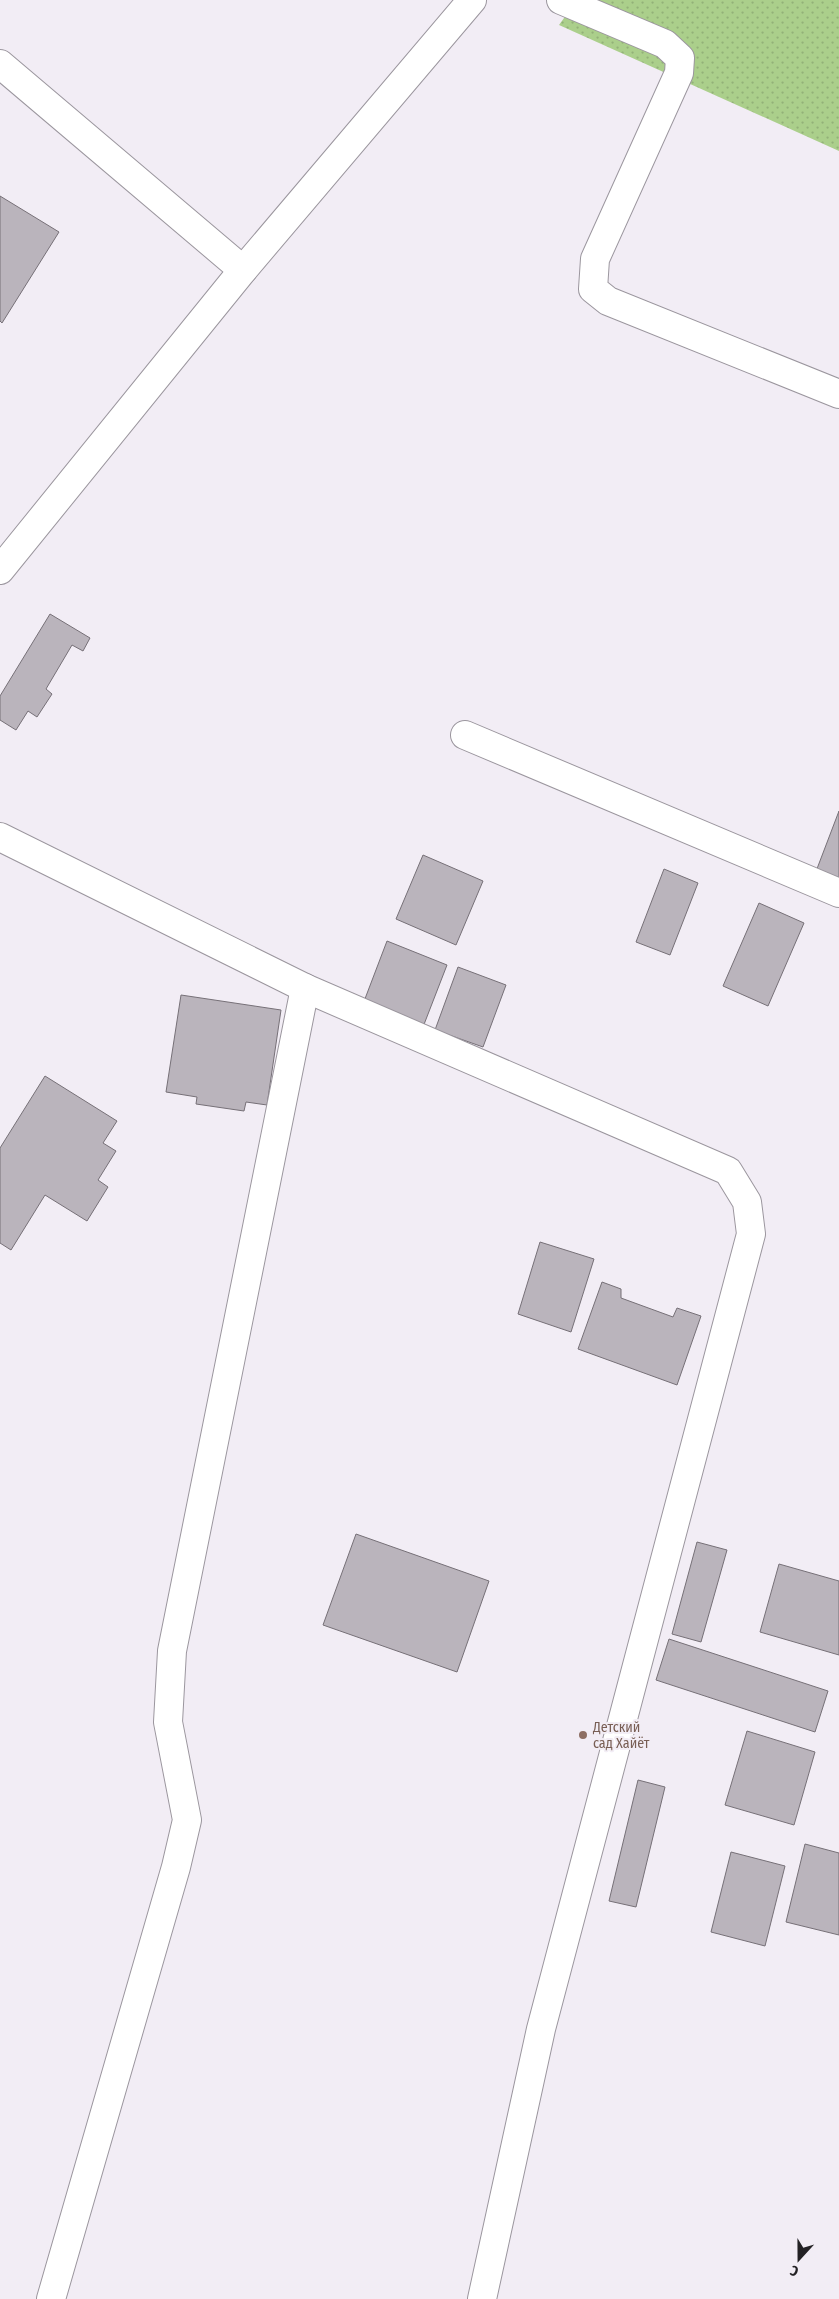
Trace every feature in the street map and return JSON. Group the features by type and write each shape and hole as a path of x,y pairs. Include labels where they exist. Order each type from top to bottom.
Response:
{"street":[{"path":"0,570 243,270 472,0"},
{"path":"561,0 665,44 680,58 679,73 595,259 594,289 608,301 839,394"},
{"path":"0,64 243,270"},
{"path":"465,735 839,893"},
{"path":"0,838 305,988 728,1171 747,1202 751,1234 541,2029 482,2299"},
{"path":"51,2299 176,1867 186,1820 168,1722 172,1651 305,988"}],"green space":[{"path":"577,0 839,0 839,151 559,25"}],"building":[{"path":"0,196 59,232 2,323 0,321"},
{"path":"50,614 90,638 83,651 72,645 46,689 52,694 37,717 28,711 16,730 0,720 0,696"},
{"path":"839,811 839,882 815,874"},
{"path":"423,855 483,881 456,945 396,919"},
{"path":"664,869 698,883 670,955 636,942"},
{"path":"759,903 804,923 768,1006 723,986"},
{"path":"387,941 447,965 423,1027 363,1004"},
{"path":"458,967 506,985 483,1047 435,1030"},
{"path":"181,995 281,1010 267,1105 246,1102 244,1111 196,1104 197,1097 166,1092"},
{"path":"45,1076 117,1121 103,1143 116,1151 98,1180 108,1187 87,1221 45,1195 11,1250 0,1243 0,1148"},
{"path":"540,1242 594,1259 571,1332 518,1314"},
{"path":"602,1282 621,1289 621,1298 673,1317 677,1308 701,1316 677,1385 578,1349"},
{"path":"356,1534 489,1581 457,1672 323,1625"},
{"path":"697,1542 727,1550 701,1642 672,1634"},
{"path":"779,1564 839,1581 839,1655 760,1632"},
{"path":"669,1639 828,1691 815,1732 656,1680"},
{"path":"747,1731 815,1752 794,1825 725,1805"},
{"path":"638,1780 665,1787 636,1907 609,1901"},
{"path":"805,1844 839,1853 839,1935 786,1922"},
{"path":"731,1852 785,1866 765,1946 711,1932"}],"place":[{"name":"Детский сад Хайёт","path":"583,1735"}]}
